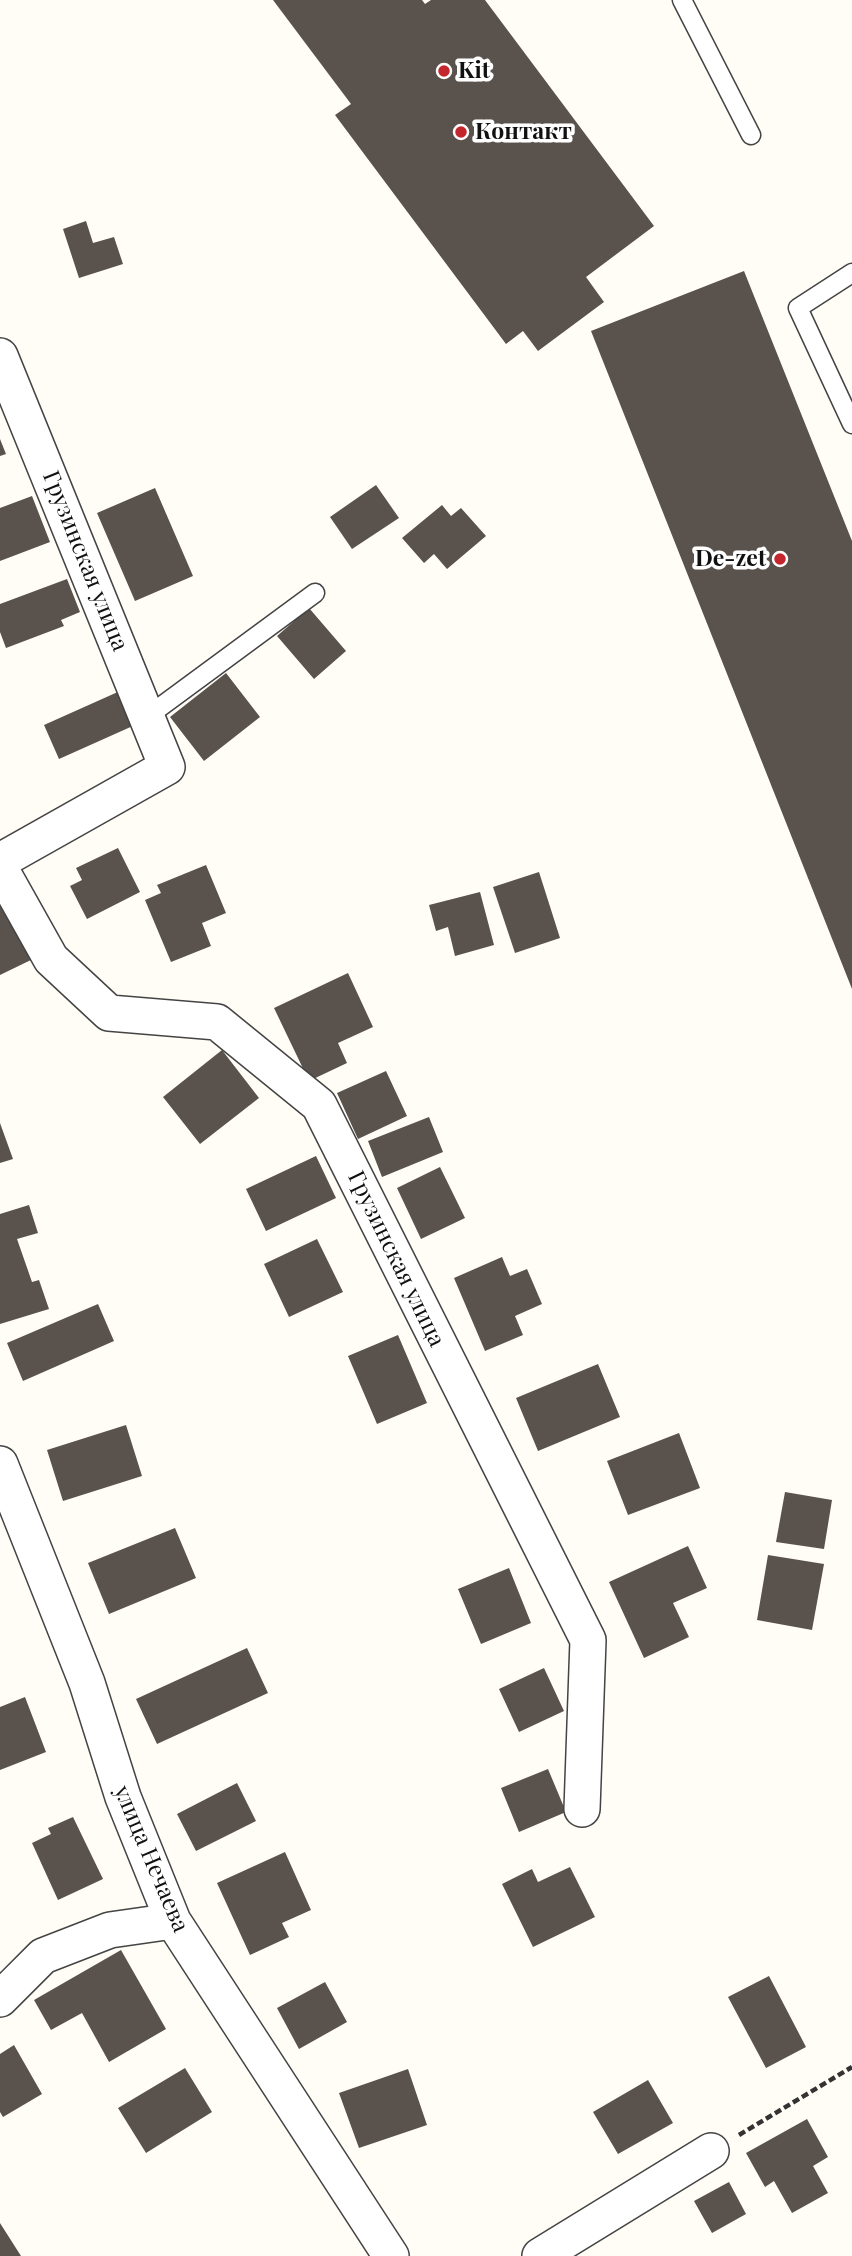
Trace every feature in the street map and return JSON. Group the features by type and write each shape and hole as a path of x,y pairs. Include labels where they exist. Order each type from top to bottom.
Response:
{"street":[{"name":"Грузинская улица","path":"0,356 167,767 0,861"},
{"name":"Грузинская улица","path":"0,868 51,960 109,1013 216,1022 319,1105 588,1640 582,1809"},
{"name":"улица Нечаева","path":"0,1464 87,1683 123,1797 173,1921 391,2256"},
{"path":"0,1999 43,1956 110,1930 173,1921"},
{"path":"540,2256 712,2151"}],"lane":[{"path":"681,0 751,135"},
{"path":"852,273 798,308 852,425"},
{"path":"148,716 315,593"}],"path":[{"path":"712,2151 852,2067"}],"building":[{"path":"273,0 422,0 425,4 431,0 485,0 654,226 586,277 604,302 538,351 523,331 506,344 335,115 351,104"},
{"path":"86,221 93,243 114,237 123,264 79,278 63,229"},
{"path":"744,271 852,541 852,989 591,331"},
{"path":"0,439 6,454 0,456"},
{"path":"376,485 399,518 352,549 330,517"},
{"path":"155,488 193,576 135,601 97,513"},
{"path":"32,496 50,542 0,561 0,508"},
{"path":"442,505 451,516 461,508 486,536 447,569 434,554 424,563 402,538"},
{"path":"67,579 80,612 61,620 64,626 6,648 0,632 0,604"},
{"path":"309,608 346,651 314,679 277,636"},
{"path":"226,673 260,717 204,761 170,717"},
{"path":"120,691 135,725 59,759 44,725"},
{"path":"118,848 140,892 87,919 70,886 82,880 76,868"},
{"path":"206,865 226,913 202,923 211,946 171,962 145,900 161,893 157,885"},
{"path":"539,872 560,938 515,953 493,887"},
{"path":"480,892 494,945 455,956 448,927 436,931 429,905"},
{"path":"0,903 35,958 0,975"},
{"path":"348,973 373,1027 338,1043 347,1063 309,1081 274,1008"},
{"path":"222,1050 259,1098 200,1144 163,1097"},
{"path":"386,1071 407,1116 358,1139 337,1093"},
{"path":"429,1117 443,1152 382,1177 368,1141"},
{"path":"0,1123 13,1159 0,1163"},
{"path":"316,1156 336,1198 266,1231 246,1189"},
{"path":"440,1167 465,1218 421,1239 397,1188"},
{"path":"29,1205 38,1233 17,1239 32,1282 39,1280 49,1309 0,1324 0,1214"},
{"path":"317,1239 343,1292 289,1317 264,1264"},
{"path":"502,1257 510,1276 527,1269 542,1304 515,1316 523,1335 485,1351 454,1278"},
{"path":"98,1304 114,1341 23,1381 7,1343"},
{"path":"398,1335 427,1403 377,1424 348,1356"},
{"path":"598,1364 620,1417 538,1451 516,1398"},
{"path":"126,1425 142,1476 63,1501 47,1450"},
{"path":"679,1433 700,1488 628,1515 607,1461"},
{"path":"785,1492 832,1500 824,1549 776,1542"},
{"path":"175,1528 196,1578 109,1614 88,1563"},
{"path":"688,1546 707,1588 673,1603 689,1637 644,1658 609,1582"},
{"path":"768,1555 824,1564 812,1630 757,1620"},
{"path":"509,1568 531,1623 481,1644 458,1589"},
{"path":"247,1648 268,1693 157,1744 136,1699"},
{"path":"544,1668 564,1711 519,1732 499,1689"},
{"path":"25,1697 46,1752 0,1770 0,1707"},
{"path":"548,1769 566,1812 519,1832 501,1788"},
{"path":"237,1783 256,1821 196,1851 177,1814"},
{"path":"73,1817 103,1879 58,1900 32,1843 51,1834 48,1828"},
{"path":"285,1852 311,1910 282,1923 289,1937 250,1955 217,1883"},
{"path":"570,1867 595,1917 533,1947 502,1884 532,1869 538,1882"},
{"path":"121,1950 166,2029 109,2062 82,2013 51,2030 34,2000"},
{"path":"769,1976 806,2047 766,2068 728,1997"},
{"path":"325,1982 347,2022 299,2049 277,2008"},
{"path":"14,2045 42,2094 3,2117 0,2112 0,2054"},
{"path":"185,2068 212,2112 146,2153 118,2108"},
{"path":"408,2069 427,2125 359,2148 339,2093"},
{"path":"648,2080 673,2123 618,2154 593,2112"},
{"path":"807,2119 828,2157 813,2166 828,2193 792,2213 774,2181 765,2187 746,2153"},
{"path":"729,2182 746,2214 712,2233 694,2201"},
{"path":"0,2223 21,2256 0,2256"}],"place":[{"name":"Kit","path":"444,71"},
{"name":"Контакт","path":"461,132"},
{"name":"De-zet","path":"780,559"}]}
